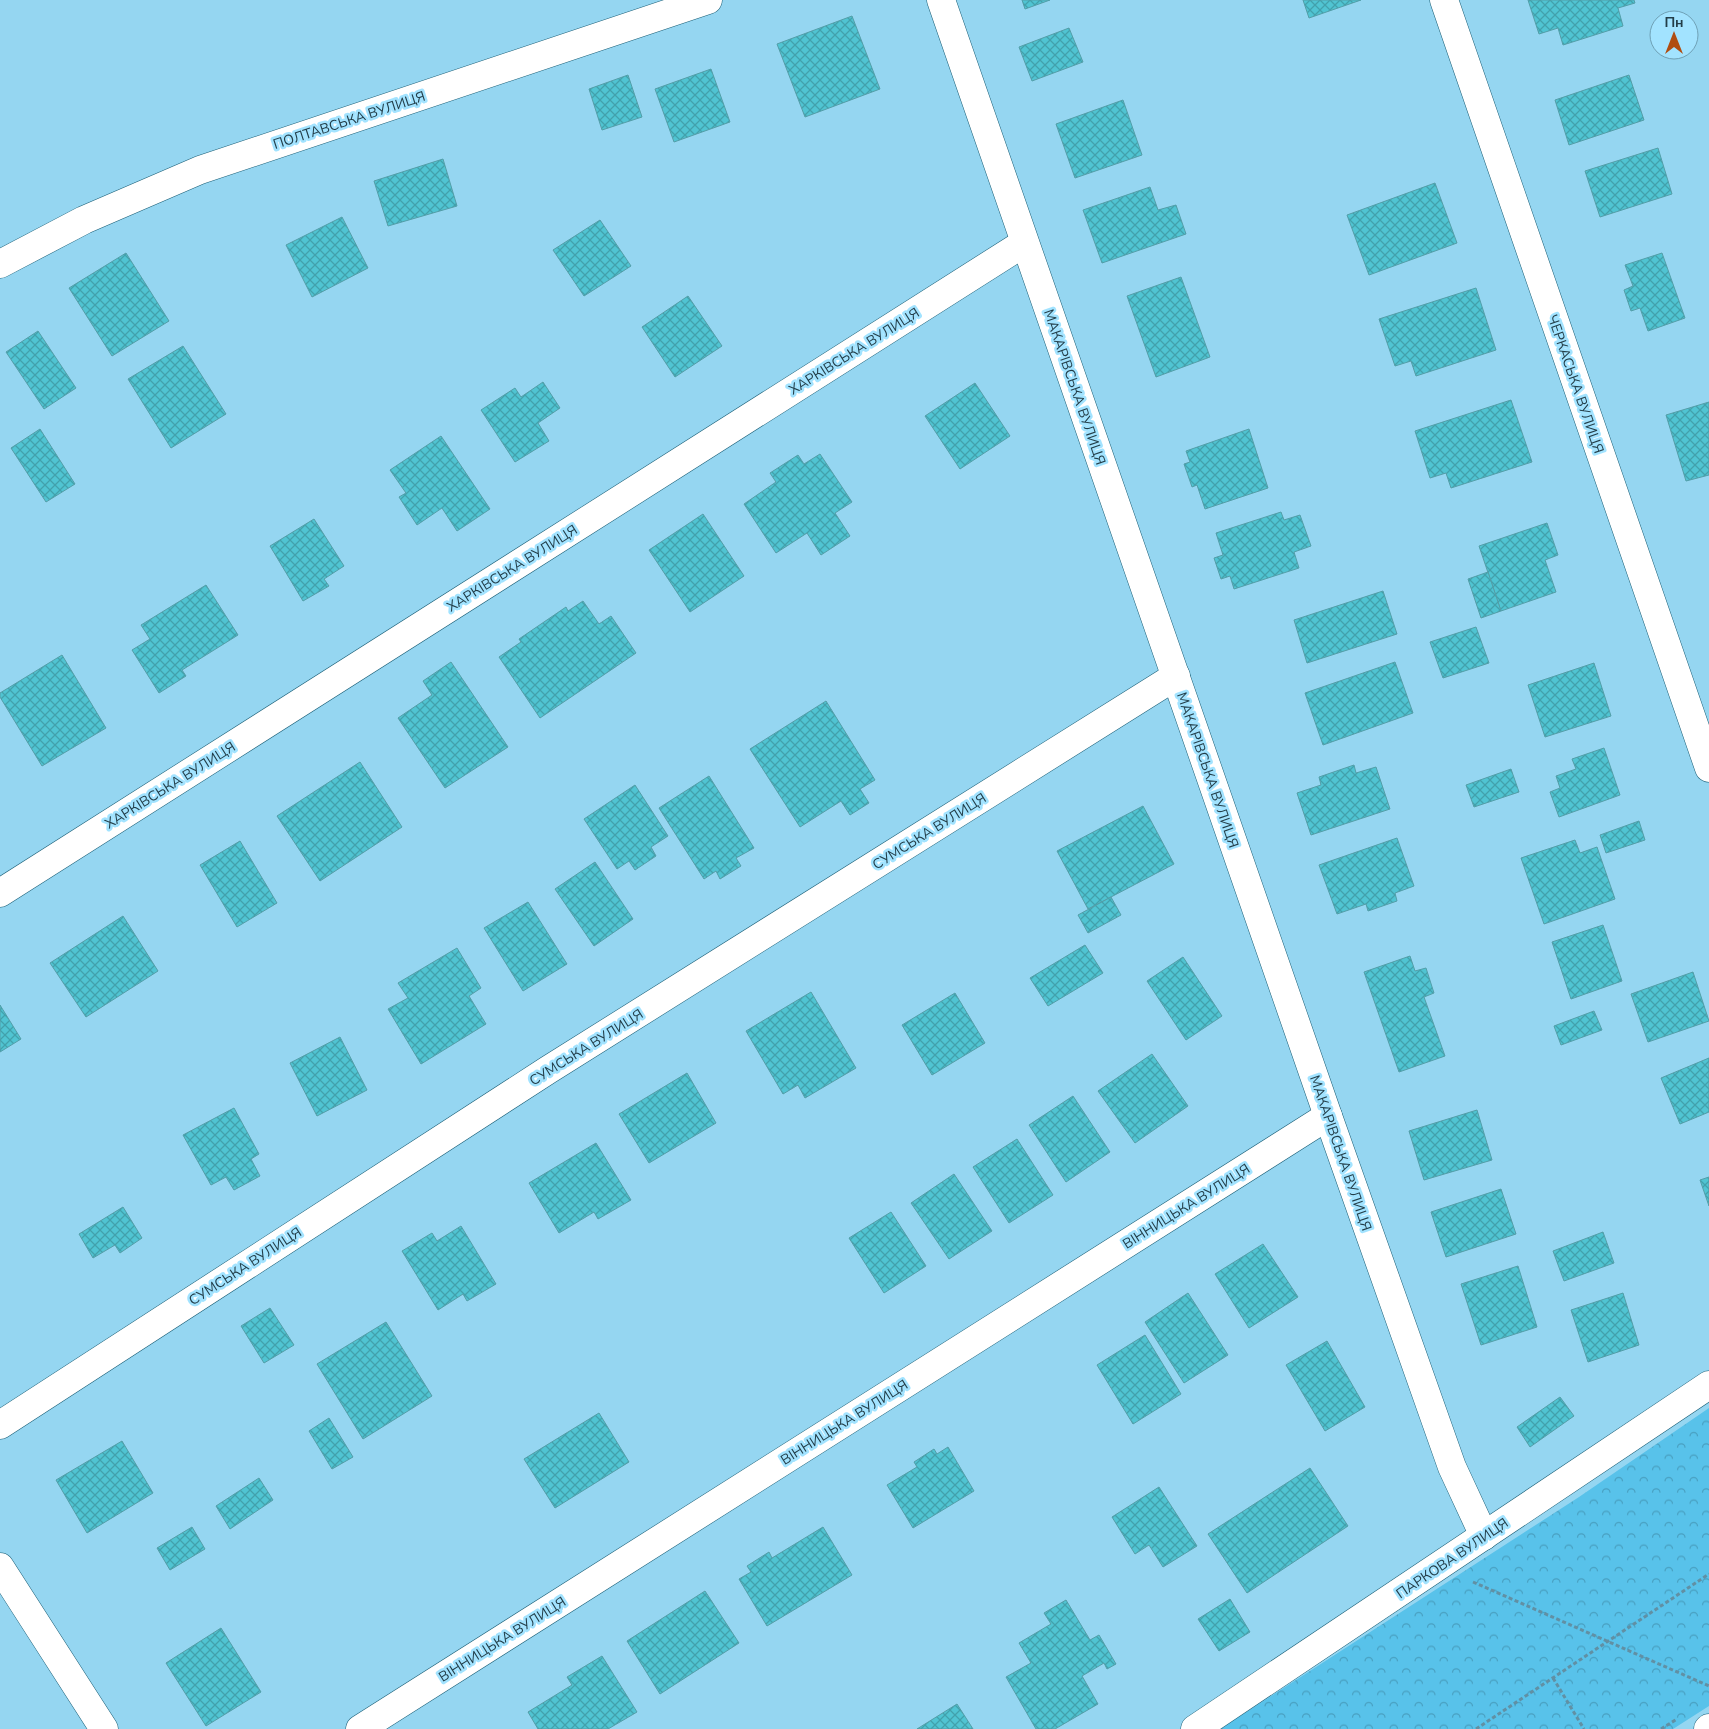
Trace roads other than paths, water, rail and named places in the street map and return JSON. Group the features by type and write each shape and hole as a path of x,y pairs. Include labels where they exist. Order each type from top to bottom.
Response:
{"street":[{"name":"ПОЛТАВСЬКА ВУЛИЦЯ","path":"0,264 84,220 200,170 645,10 708,0"},
{"name":"МАКАРІВСЬКА ВУЛИЦЯ","path":"941,0 1328,1116 1452,1467 1484,1536"},
{"name":"ЧЕРКАСЬКА ВУЛИЦЯ","path":"1444,0 1709,768"},
{"name":"ХАРКІВСЬКА ВУЛИЦЯ","path":"0,893 1024,243"},
{"name":"СУМСЬКА ВУЛИЦЯ","path":"0,1424 548,1070 1176,676"},
{"name":"ВІННИЦЬКА ВУЛИЦЯ","path":"360,1729 1328,1116"},
{"name":"ПАРКОВА ВУЛИЦЯ","path":"1195,1729 1709,1385"},
{"path":"0,1566 104,1729"}]}
